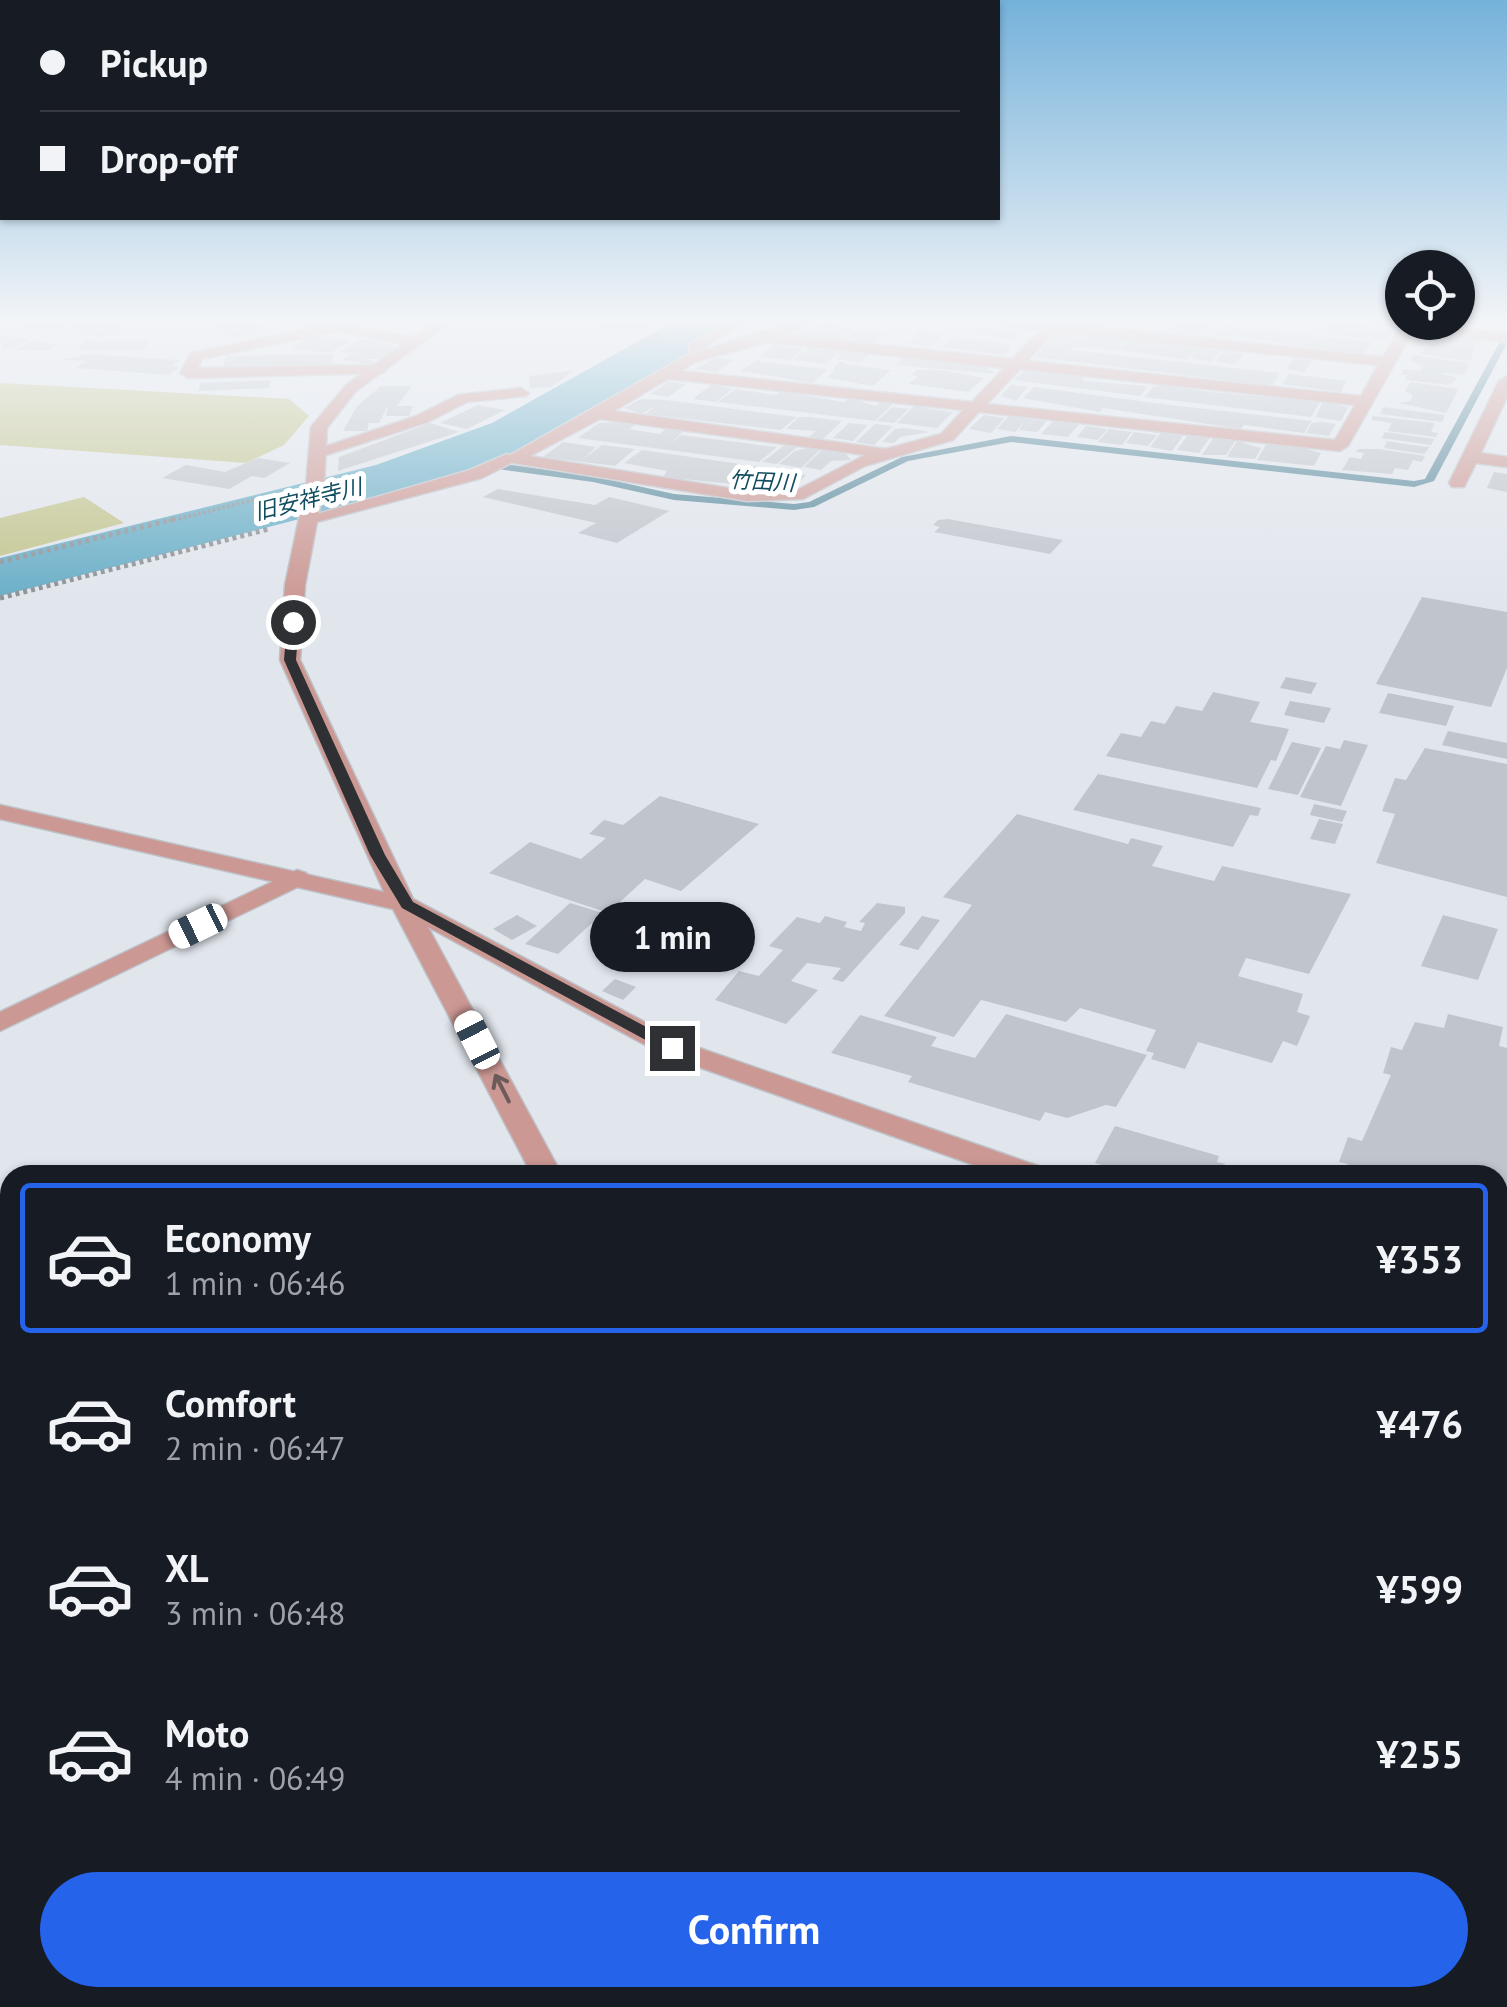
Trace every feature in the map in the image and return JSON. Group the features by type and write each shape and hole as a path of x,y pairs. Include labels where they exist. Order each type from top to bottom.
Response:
{"street":[{"path":"327,417 319,427 315,485 295,584 290,660 377,855 407,904 541,1165"},
{"path":"317,452 427,417"},
{"path":"309,519 476,474 593,417"},
{"path":"618,417 890,453"},
{"path":"509,460 747,496 803,494 858,462 946,436 964,417"},
{"path":"1072,417 1340,446 1355,417"},
{"path":"1458,482 1498,417"},
{"path":"1470,457 1507,462"},
{"path":"0,812 407,904 672,1048 1004,1165"},
{"path":"0,1024 296,878"}],"path":[{"path":"0,562 315,485"},
{"path":"0,598 309,519"}],"green space":[{"path":"0,417 308,417 284,445 246,463 0,445"},
{"path":"84,497 124,523 0,556 0,518"}],"water":[{"path":"344,482 348,499 171,536 87,566 64,563 0,585 0,568"}],"building":[{"path":"351,417 382,417 379,423 369,423 367,431 343,431"},
{"path":"453,417 492,417 467,429 440,423"},
{"path":"668,417 797,417 781,430"},
{"path":"799,417 842,421 823,439 809,437 816,431 786,429"},
{"path":"839,417 880,417 875,421"},
{"path":"882,417 901,417 894,423 877,421"},
{"path":"903,417 948,417 937,428 897,423"},
{"path":"982,417 1005,418 991,433 969,429"},
{"path":"1008,417 1047,421 1037,432 1019,430 1025,421 1015,432 997,429"},
{"path":"1160,417 1273,417 1312,421 1304,433 1244,425 1241,429"},
{"path":"1316,417 1343,417 1341,421"},
{"path":"1379,417 1435,423 1431,432 1438,433 1436,437 1388,431 1392,423 1371,420"},
{"path":"1401,417 1444,417 1442,422"},
{"path":"1054,420 1080,423 1068,437 1041,434"},
{"path":"430,423 459,432 338,471 339,457"},
{"path":"599,423 635,425 629,429 660,434 666,428 684,431 669,444 681,435 777,447 759,462 578,438"},
{"path":"849,423 868,425 853,441 833,438"},
{"path":"1312,423 1336,424 1329,436 1306,433"},
{"path":"875,424 893,426 874,445 856,442"},
{"path":"1086,426 1107,429 1098,440 1077,437"},
{"path":"895,429 929,432 900,437 894,443 882,442"},
{"path":"1109,429 1132,432 1122,445 1098,442"},
{"path":"1163,430 1185,433 1172,451 1150,447"},
{"path":"1134,432 1157,435 1148,446 1126,443"},
{"path":"1385,432 1434,439 1431,445 1382,438"},
{"path":"1189,433 1211,436 1199,453 1177,450"},
{"path":"1214,437 1236,440 1226,455 1202,455"},
{"path":"1237,441 1261,448 1255,459 1227,457"},
{"path":"1387,441 1430,447 1424,454 1384,448"},
{"path":"563,442 596,447 582,460 602,445 635,449 615,466 543,457"},
{"path":"1267,443 1321,453 1314,466 1257,460"},
{"path":"785,445 797,447 777,464 762,462"},
{"path":"1358,449 1425,456 1422,462 1413,460 1408,470 1395,468 1392,474 1342,470 1350,457 1361,459 1364,453 1356,452"},
{"path":"642,450 750,467 732,484 663,477 667,471 624,463"},
{"path":"820,450 801,468 779,464 795,451"},
{"path":"822,450 846,454 851,460 831,461 821,470 804,467"},
{"path":"258,458 290,463 264,478 252,476 229,489 162,478 186,465 225,472"},
{"path":"754,466 775,470 764,482 779,469 806,475 798,484 776,489 734,486"},
{"path":"1494,472 1507,474 1507,492 1487,488"},
{"path":"498,489 595,505 609,497 669,511 617,543 578,533 596,523 483,497"},
{"path":"938,520 1063,540 1050,554 934,532 940,527 933,525"},
{"path":"1422,597 1507,612 1507,668 1491,707 1376,684"},
{"path":"1286,677 1317,683 1311,694 1280,688"},
{"path":"1213,692 1260,702 1250,722 1289,729 1276,761 1271,760 1257,788 1106,756 1121,733 1141,737 1151,721 1165,724 1176,706 1202,711"},
{"path":"1388,693 1454,706 1446,726 1379,713"},
{"path":"1290,701 1331,708 1324,723 1284,715"},
{"path":"1448,731 1507,743 1507,759 1442,745"},
{"path":"1344,740 1368,745 1341,806 1300,797 1326,746 1340,749"},
{"path":"1292,742 1321,748 1298,795 1268,789"},
{"path":"1425,748 1507,764 1507,897 1376,863 1395,814 1382,811 1395,778 1406,780"},
{"path":"1098,774 1261,808 1258,816 1250,815 1233,847 1073,810"},
{"path":"660,796 759,824 681,891 645,879 608,913 489,873 530,842 581,859 606,838 589,834 604,820 623,825"},
{"path":"1314,804 1347,811 1342,822 1310,815"},
{"path":"1017,814 1128,844 1131,838 1163,846 1152,866 1214,881 1222,866 1351,894 1309,974 1246,958 1238,976 1303,994 1297,1012 1310,1016 1297,1046 1283,1041 1272,1063 1198,1042 1185,1069 1151,1059 1154,1053 1146,1051 1156,1030 1080,1008 1066,1022 981,1000 954,1037 884,1016 972,905 943,897"},
{"path":"1319,819 1343,824 1335,844 1310,839"},
{"path":"570,903 603,913 558,954 525,944"},
{"path":"877,903 905,907 905,913 843,982 832,979 841,968 807,963 791,981 818,990 786,1024 715,1000 739,971 759,976 783,950 769,946 797,917 820,923 825,916 861,931 865,923 859,922"},
{"path":"517,915 537,926 512,940 493,929"},
{"path":"1443,915 1498,929 1478,980 1421,966"},
{"path":"922,916 940,920 918,950 899,945"},
{"path":"615,979 636,987 623,1000 602,991"},
{"path":"1006,1014 1147,1055 1116,1107 1106,1105 1067,1118 1045,1112 1040,1121 908,1082 912,1076 831,1053 860,1015 937,1037 931,1046 975,1058"},
{"path":"1448,1014 1503,1027 1499,1046 1507,1048 1507,1165 1339,1162 1348,1137 1362,1141 1391,1075 1383,1073 1391,1047 1402,1050 1415,1022 1444,1028"},
{"path":"1115,1126 1219,1156 1217,1162 1225,1164 1102,1165 1095,1163"}],"waterway":[{"name":"旧安祥寺川","path":"0,577 396,477 511,435 543,417"},
{"name":"竹田川","path":"396,477 490,465 593,479 674,497 794,507 811,505 905,459 1011,439 1414,484 1429,481 1464,417"}],"route":[{"path":"293,622 290,660 377,855 407,904 672,1048"}]}
